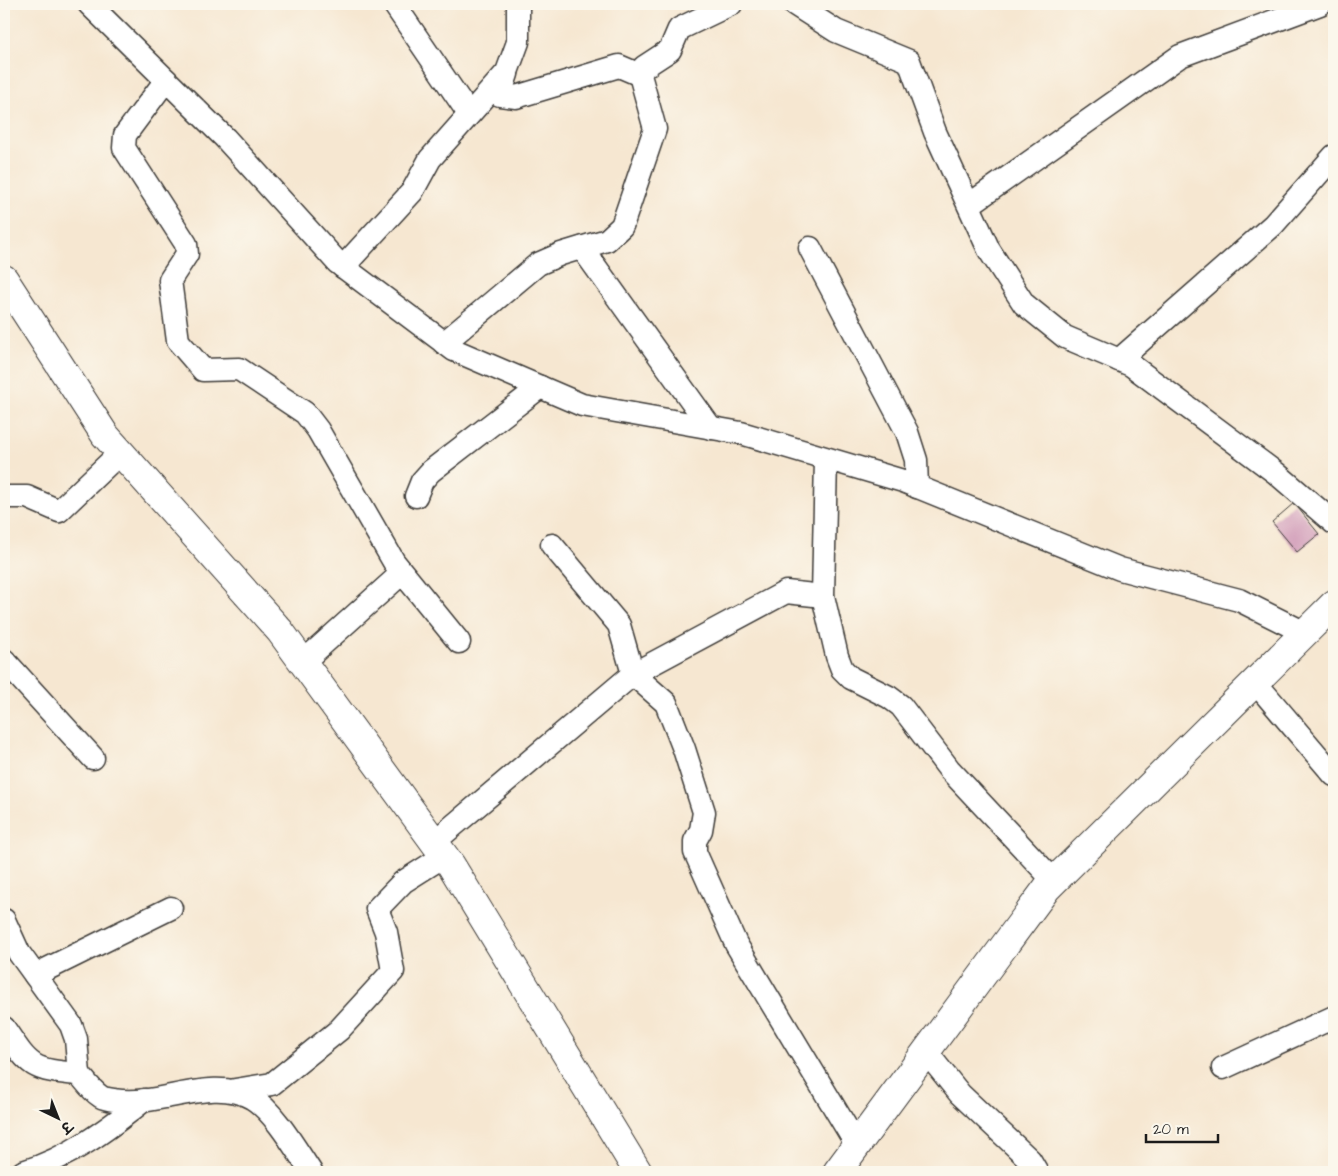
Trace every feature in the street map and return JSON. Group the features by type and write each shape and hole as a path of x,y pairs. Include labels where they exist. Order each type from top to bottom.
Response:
{"street":[{"path":"89,4 225,138 343,267 454,350 582,405 741,433 917,487 1120,568 1239,600 1305,633"},
{"path":"394,4 469,114"},
{"path":"518,4 518,42 500,95 516,97 619,66 640,74"},
{"path":"444,343 538,264 607,240 618,232 655,128 640,74 644,67 670,50 679,29 731,4"},
{"path":"797,4 836,31 909,61 935,132 990,250 1024,304 1066,337 1132,365 1276,473 1334,524"},
{"path":"969,205 1180,56 1268,13 1320,4"},
{"path":"343,267 412,192 430,158 507,72"},
{"path":"166,80 125,135 124,148 186,244 187,254 170,280 178,341 203,370 239,369 305,413 318,430 402,573 458,642"},
{"path":"1119,360 1273,225 1334,156"},
{"path":"582,248 711,428"},
{"path":"810,248 907,432 916,460 917,487"},
{"path":"4,279 106,435 280,631 439,849 638,1172"},
{"path":"416,496 422,481 431,471 540,387"},
{"path":"4,497 27,497 59,511 121,452"},
{"path":"826,458 823,596 837,656 842,669 851,678 888,697 901,706 937,755 960,782 1054,881"},
{"path":"552,544 619,625 634,674 666,703 684,749 704,812 701,830 695,841 695,852 732,936 858,1147"},
{"path":"303,662 402,573"},
{"path":"4,920 19,953 71,1025 76,1039 78,1074 100,1097 121,1101 144,1100 272,1084 339,1030 393,971 386,932 377,909 439,849 634,674 786,592 823,596"},
{"path":"837,1172 858,1147 1054,881 1334,604"},
{"path":"4,660 93,758"},
{"path":"1255,682 1334,775"},
{"path":"35,974 171,908"},
{"path":"1223,1068 1334,1017"},
{"path":"4,1028 24,1058 33,1066 46,1071 78,1074"},
{"path":"927,1053 960,1094 1024,1154 1037,1172"},
{"path":"235,1090 253,1099 265,1108 311,1172"},
{"path":"23,1172 50,1168 105,1131 144,1100"}],"building":[{"path":"1294,503 1319,534 1297,552 1272,522"}]}
